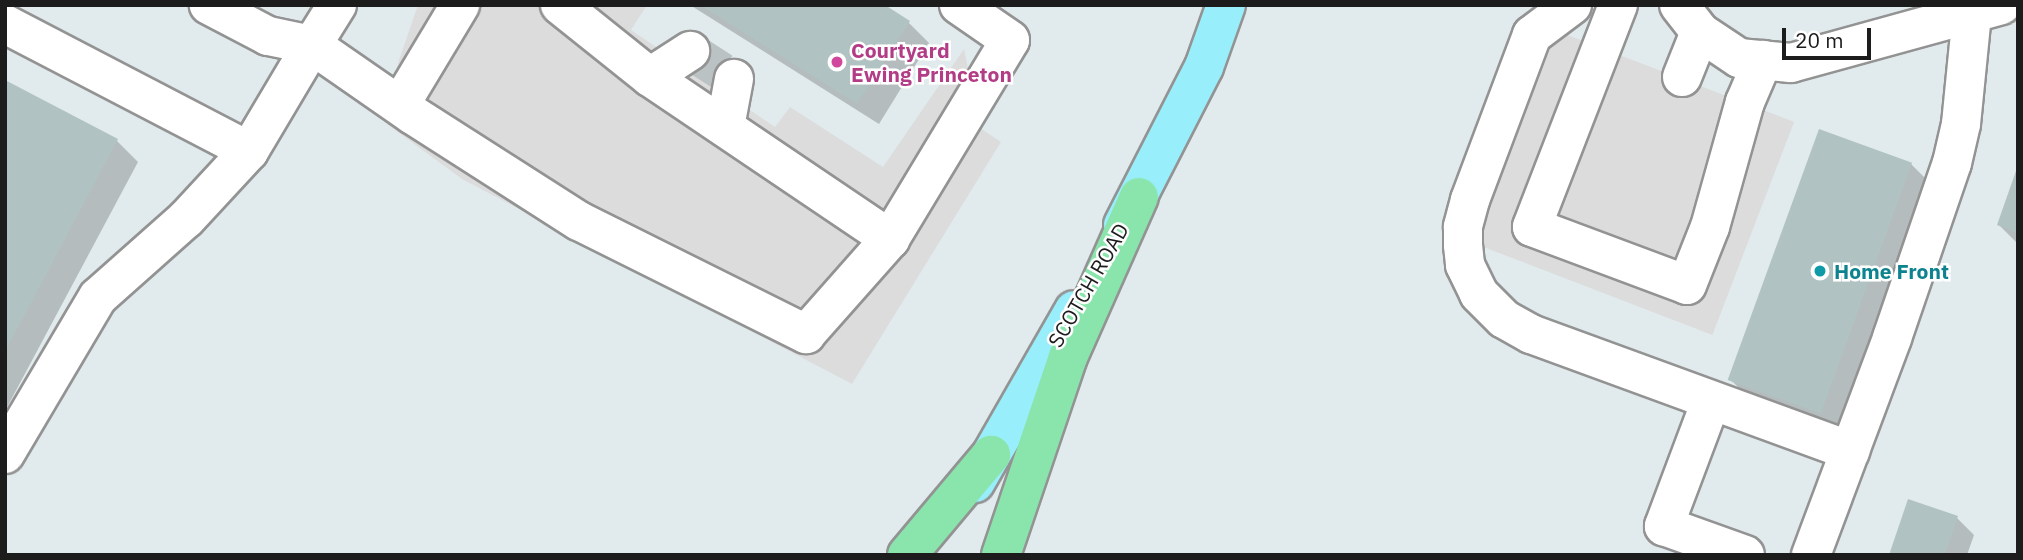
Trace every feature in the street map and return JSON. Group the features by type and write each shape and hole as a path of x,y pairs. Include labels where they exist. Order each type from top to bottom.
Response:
{"highway":[{"path":"1001,555 1068,357 1139,197"},
{"path":"907,555 991,455"}],"main road":[{"name":"SCOTCH ROAD","path":"931,555 1139,197 1205,67 1226,5"},
{"path":"1205,67 1241,5"}],"street":[{"path":"209,5 268,36 312,45 579,221 806,334 890,239 1010,40 959,5"},
{"path":"5,454 98,297 186,219 249,151 337,5"},
{"path":"400,105 460,5"},
{"path":"560,5 650,77 890,239"},
{"path":"1572,5 1532,35 1470,200 1464,226 1465,265 1479,294 1491,309 1516,327 1850,451"},
{"path":"1618,5 1532,227 1687,285 1710,227 1745,102 1763,60"},
{"path":"1689,18 1739,58 1791,63 1986,9 1952,163 1811,555"},
{"path":"1682,77 1689,18"},
{"path":"5,24 249,151"},
{"path":"650,77 690,51"},
{"path":"725,127 734,79"},
{"path":"1711,401 1664,526 1745,555"}],"shaded area":[{"path":"418,5 647,5 631,30 775,127 790,107 883,167 964,49 980,128 1001,142 852,384 462,179 387,124 398,63"},
{"path":"1557,31 1794,122 1712,335 1475,244"}],"building":[{"name":"Courtyard Ewing Princeton","path":"700,5 885,5 910,21 857,104"},
{"path":"5,80 118,139 5,352"},
{"name":"Home Front","path":"1819,129 1912,163 1821,414 1728,380"},
{"path":"2018,168 2018,233 1997,225"},
{"path":"1908,499 1958,516 1945,555 1889,555"}],"tunnel":[{"path":"690,51 734,79"}],"place":[{"name":"Courtyard Ewing Princeton","path":"837,62"},
{"name":"Home Front","path":"1820,271"}]}
